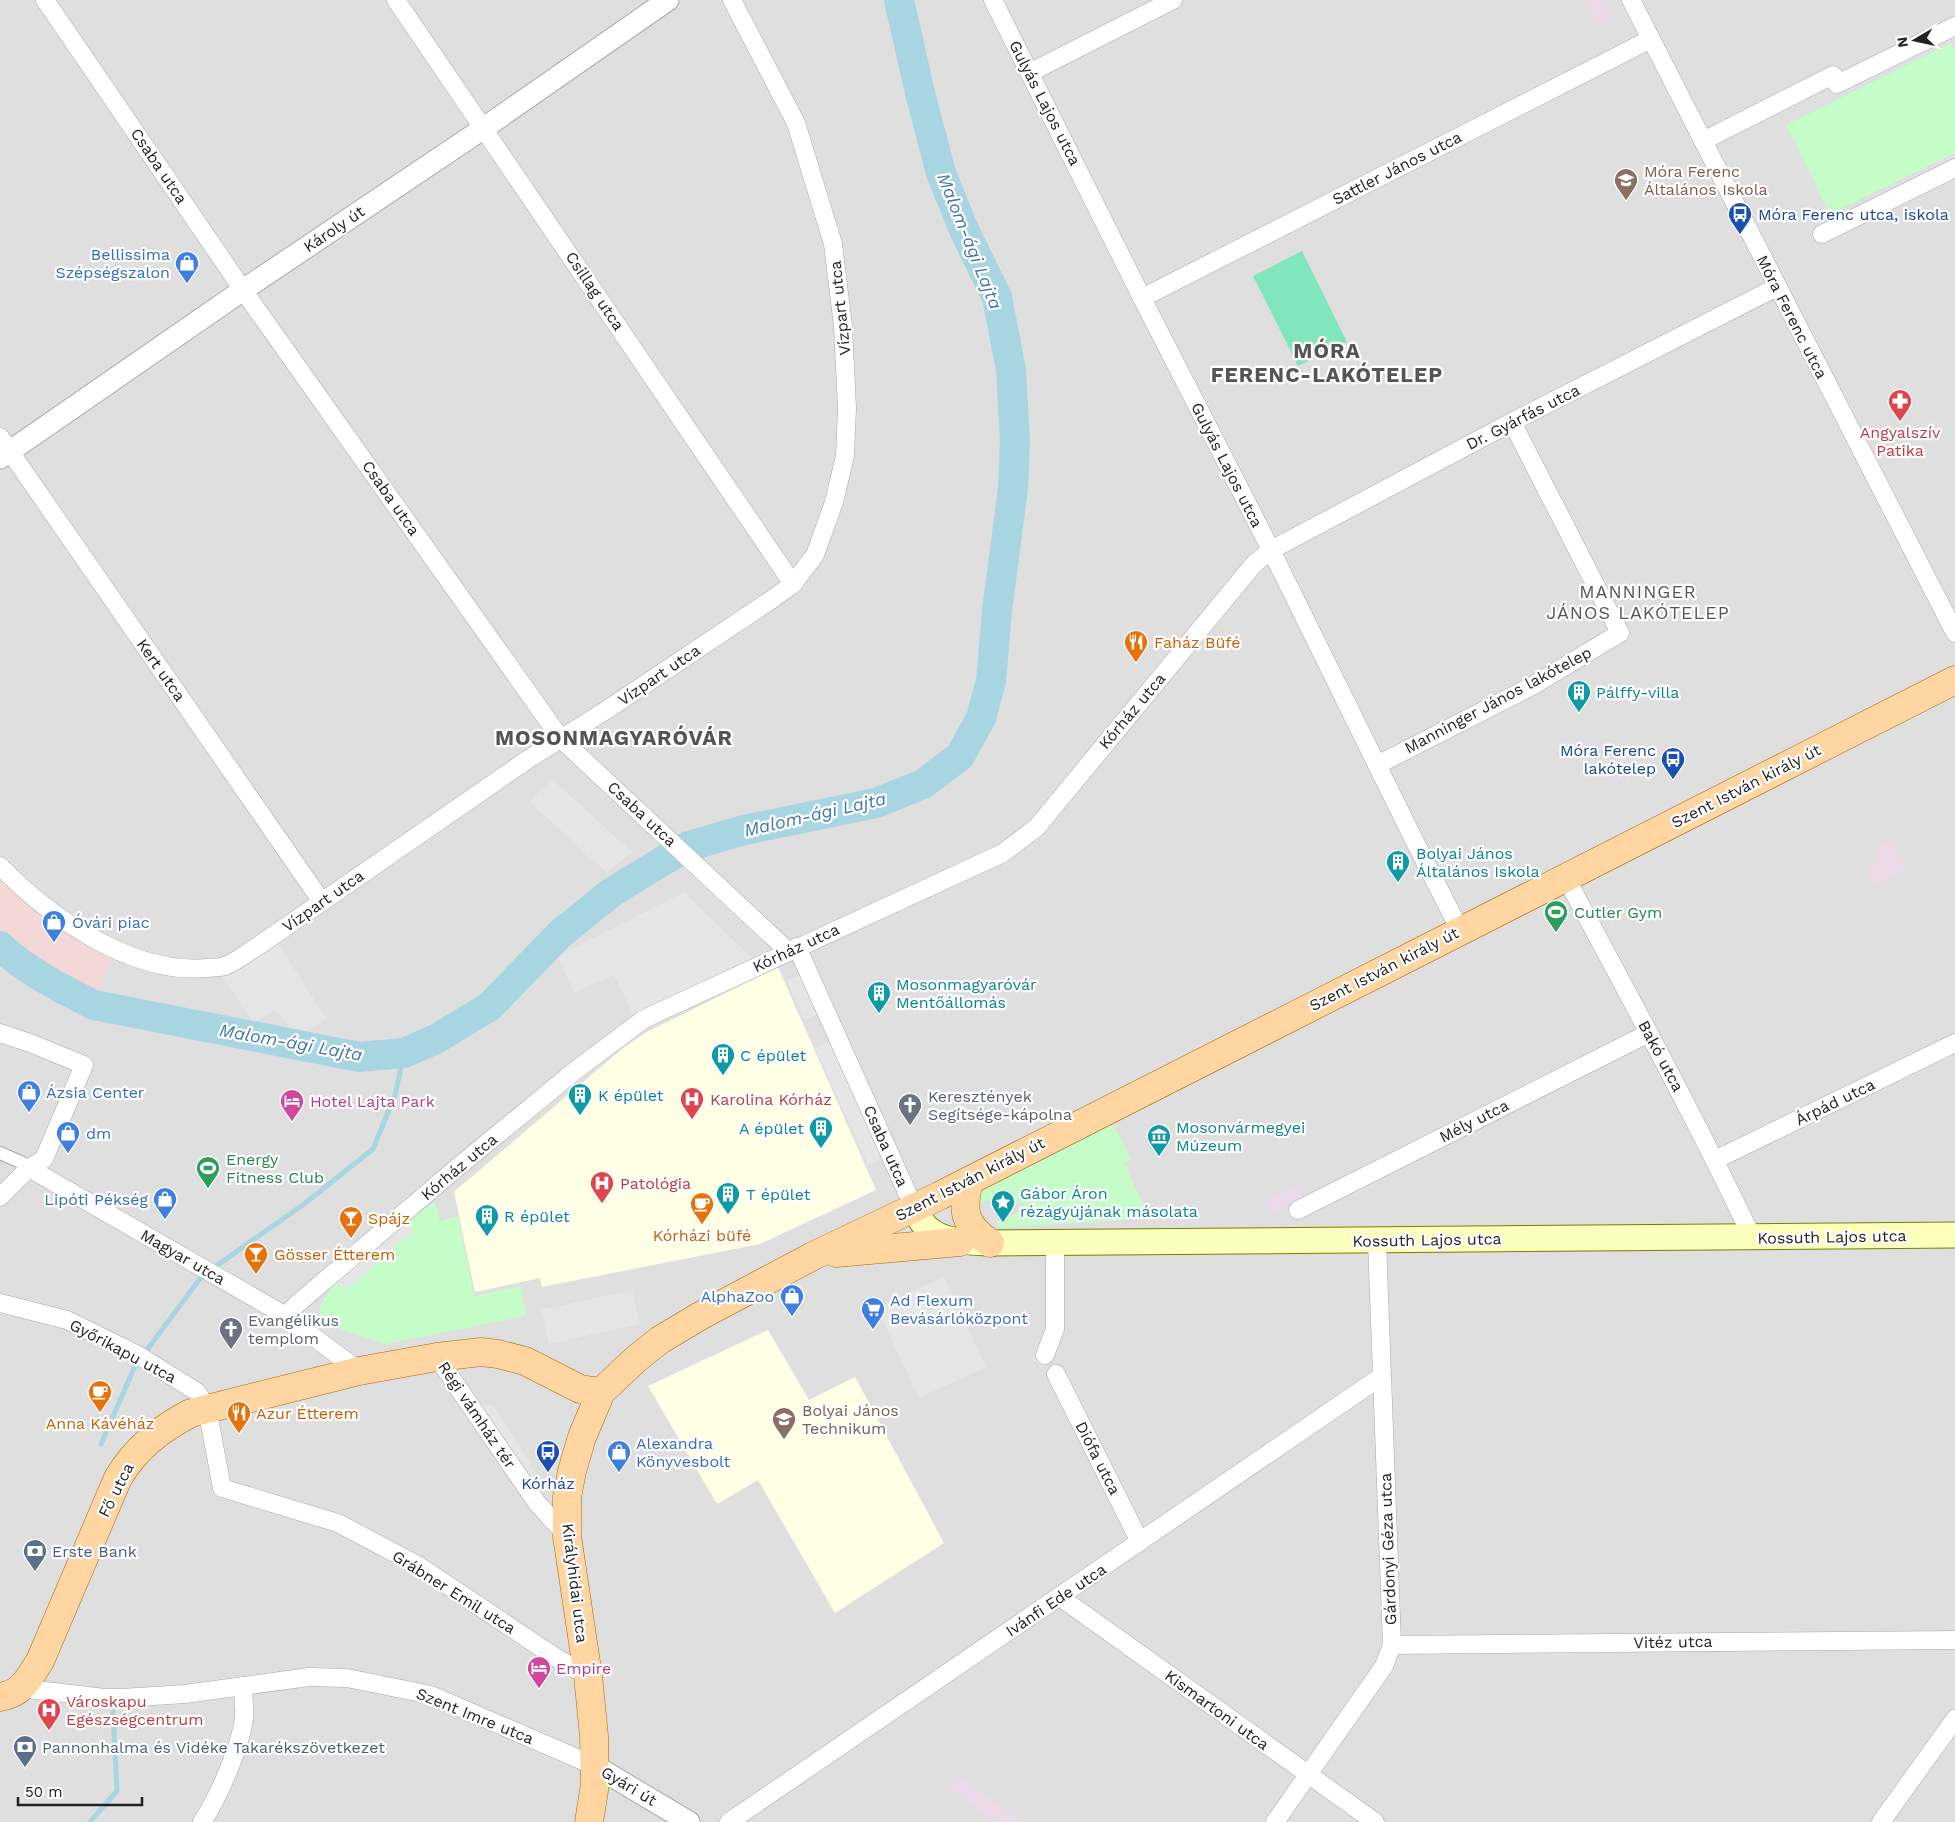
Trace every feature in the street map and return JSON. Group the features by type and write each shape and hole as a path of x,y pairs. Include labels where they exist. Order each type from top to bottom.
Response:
{"main road":[{"name":"Szent István király út","path":"813,1256 968,1181 1955,680"},
{"path":"968,1181 964,1200 965,1213 979,1235 990,1243"},
{"name":"Kossuth Lajos utca","path":"914,1208 922,1224 940,1236 960,1242 990,1243 1955,1235"},
{"path":"813,1256 960,1242"},
{"name":"Királyhidai utca","path":"589,1822 594,1798 595,1766 588,1676 567,1536 567,1497 582,1437 601,1392 636,1359 660,1340 700,1316 813,1256"},
{"name":"Régi vámház tér","path":"438,1356 481,1352 498,1354 525,1361 580,1389 601,1392"},
{"name":"Fő utca","path":"12,1691 40,1661 118,1478 126,1464 150,1439 166,1427 191,1413 207,1408 359,1371 438,1356"}],"street":[{"name":"Csaba utca","path":"45,0 243,290 562,739 662,834 793,949 914,1208"},
{"name":"Csillag utca","path":"396,0 793,584"},
{"name":"Károly út","path":"3,449 484,128 668,0"},
{"name":"Vízpart utca","path":"0,866 16,883 59,918 134,957 161,966 193,969 225,966 258,946 527,760 562,739 793,584 815,555 824,534 845,456 847,408 843,326 833,244 796,124 732,0"},
{"name":"Gulyás Lajos utca","path":"993,0 1031,72 1142,298 1271,550 1460,930"},
{"path":"1031,72 1173,0"},
{"name":"Móra Ferenc utca","path":"1631,0 1955,633"},
{"path":"1703,141 1833,76 1837,84 1955,26"},
{"name":"Sattler János utca","path":"1142,298 1651,39"},
{"path":"1822,234 1955,168"},
{"name":"Dr. Gyárfás utca","path":"1271,550 1512,422 1777,287"},
{"name":"Manninger János lakótelep","path":"1377,765 1532,686 1620,634 1512,422"},
{"name":"Kert utca","path":"3,449 322,902"},
{"name":"Kórház utca","path":"286,1316 296,1305 460,1166 576,1070 644,1019 1003,853 1037,827 1254,564 1271,550"},
{"name":"Bakó utca","path":"1566,878 1650,1033 1752,1237"},
{"path":"0,1033 84,1065 44,1159 29,1168 0,1197"},
{"name":"Mély utca","path":"1298,1210 1650,1033"},
{"name":"Árpád utca","path":"1715,1160 1955,1043"},
{"name":"Magyar utca","path":"0,1153 23,1163 286,1316 359,1371"},
{"name":"Gárdonyi Géza utca","path":"1275,1822 1384,1666 1392,1645 1377,1241"},
{"path":"1045,1356 1055,1329 1055,1243"},
{"name":"Győrikapu utca","path":"0,1303 67,1320 142,1358 197,1392 207,1408"},
{"name":"Régi vámház tér","path":"438,1356 537,1503 567,1536"},
{"name":"Diófa utca","path":"1056,1374 1140,1542"},
{"name":"Ivánfi Ede utca","path":"728,1822 1382,1376"},
{"name":"Grábner Emil utca","path":"207,1408 222,1488 338,1523 419,1566 555,1657 588,1676"},
{"name":"Kismartoni utca","path":"1060,1597 1375,1822"},
{"name":"Vitéz utca","path":"1392,1645 1955,1640"},
{"name":"Szent Imre utca","path":"12,1691 30,1689 104,1698 122,1698 185,1694 309,1677 347,1678 431,1695 595,1766"},
{"path":"202,1822 234,1753 244,1718 243,1686"},
{"path":"1881,1822 1955,1719"},
{"name":"Gyári út","path":"595,1766 689,1822"}],"shaded area":[{"path":"0,0 1955,0 1955,1822 0,1822"},
{"path":"1585,0 1601,0 1611,20 1598,26"},
{"path":"553,780 632,852 607,873 530,802"},
{"path":"1892,840 1907,868 1875,885 1866,867 1877,861 1872,851"},
{"name":"Óvári piac","path":"0,879 53,920 112,955 96,995 49,966 0,931"},
{"path":"684,892 752,958 633,1014 614,975 574,993 558,956"},
{"path":"278,944 326,1018 296,1039 276,1009 254,1023 223,978"},
{"name":"Karolina Kórház","path":"778,967 876,1190 760,1244 542,1287 540,1278 475,1292 454,1192 622,1049 645,1033"},
{"path":"808,972 826,1011 804,1020 787,981"},
{"path":"837,1037 890,1155 868,1165 815,1048"},
{"path":"1297,1184 1303,1197 1271,1214 1264,1201"},
{"path":"405,1222 413,1232 347,1289 335,1283"},
{"path":"944,1277 986,1367 919,1398 877,1308"},
{"path":"632,1290 640,1324 549,1344 541,1310"},
{"name":"Bolyai János Technikum","path":"768,1330 809,1400 855,1377 944,1543 835,1613 758,1480 717,1504 648,1386"},
{"path":"482,1405 494,1406 541,1481 537,1488"},
{"path":"960,1776 1021,1822 995,1822 950,1788"}],"green space":[{"path":"1951,43 1955,50 1955,153 1830,214 1786,125"},
{"path":"1302,251 1347,342 1298,366 1253,276"},
{"path":"1113,1124 1131,1159 1124,1163 1149,1218 998,1228 996,1222 1025,1210 1022,1202 993,1212 990,1199 972,1208 977,1196 985,1189"},
{"path":"435,1202 440,1221 458,1216 474,1296 521,1286 526,1316 386,1344 328,1325 323,1320 320,1307 331,1287 412,1232 405,1222"}],"waterway":[{"name":"Malom-ági Lajta","path":"0,946 21,964 57,986 94,1005 359,1057 404,1053 436,1039 489,1007 560,934 612,892 686,847 744,830 876,803 923,784 960,756 981,718 991,681 997,611 1013,488 1015,441 1011,370 997,297 964,230 941,173 920,93 899,0"},
{"path":"101,1444 135,1366 202,1276 304,1204 373,1149 395,1095 404,1053"},
{"path":"90,1822 117,1791 113,1711"}],"place":[{"name":"Móra Ferenc Általános Iskola","path":"1626,201"},
{"name":"Móra Ferenc utca, iskola","path":"1740,235"},
{"name":"Bellissima Szépségszalon","path":"187,284"},
{"name":"Angyalszív Patika","path":"1900,422"},
{"name":"Faház Büfé","path":"1136,663"},
{"name":"Pálffy-villa","path":"1579,713"},
{"name":"Móra Ferenc lakótelep","path":"1673,780"},
{"name":"Bolyai János Általános Iskola","path":"1398,883"},
{"name":"Cutler Gym","path":"1556,933"},
{"name":"Óvári piac","path":"54,943"},
{"name":"Mosonmagyaróvár Mentőállomás","path":"879,1014"},
{"name":"C épület","path":"723,1076"},
{"name":"Ázsia Center","path":"29,1113"},
{"name":"K épület","path":"580,1116"},
{"name":"Karolina Kórház","path":"692,1120"},
{"name":"Hotel Lajta Park","path":"292,1122"},
{"name":"Keresztények Segítsége-kápolna","path":"910,1126"},
{"name":"A épület","path":"821,1149"},
{"name":"dm","path":"68,1154"},
{"name":"Mosonvármegyei Múzeum","path":"1159,1157"},
{"name":"Energy Fitness Club","path":"208,1189"},
{"name":"Patológia","path":"602,1204"},
{"name":"T épület","path":"728,1215"},
{"name":"Lipóti Pékség","path":"165,1220"},
{"name":"Gábor Áron rézágyújának másolata","path":"1003,1223"},
{"name":"Kórházi büfé","path":"702,1225"},
{"name":"R épület","path":"487,1237"},
{"name":"Spájz","path":"351,1239"},
{"name":"Gösser Étterem","path":"256,1275"},
{"name":"AlphaZoo","path":"792,1317"},
{"name":"Ad Flexum Bevásárlóközpont","path":"873,1330"},
{"name":"Evangélikus templom","path":"231,1350"},
{"name":"Anna Kávéház","path":"100,1413"},
{"name":"Azur Étterem","path":"239,1434"},
{"name":"Bolyai János Technikum","path":"784,1440"},
{"name":"Kórház","path":"548,1473"},
{"name":"Alexandra Könyvesbolt","path":"619,1473"},
{"name":"Erste Bank","path":"35,1572"},
{"name":"Empire","path":"539,1689"},
{"name":"Városkapu Egészségcentrum","path":"49,1731"},
{"name":"Pannonhalma és Vidéke Takarékszövetkezet","path":"25,1768"}],"district":[{"name":"MÓRA FERENC-LAKÓTELEP","path":"1327,362"},
{"name":"MANNINGER JÁNOS LAKÓTELEP","path":"1638,601"},
{"name":"MOSONMAGYARÓVÁR","path":"614,737"}]}
